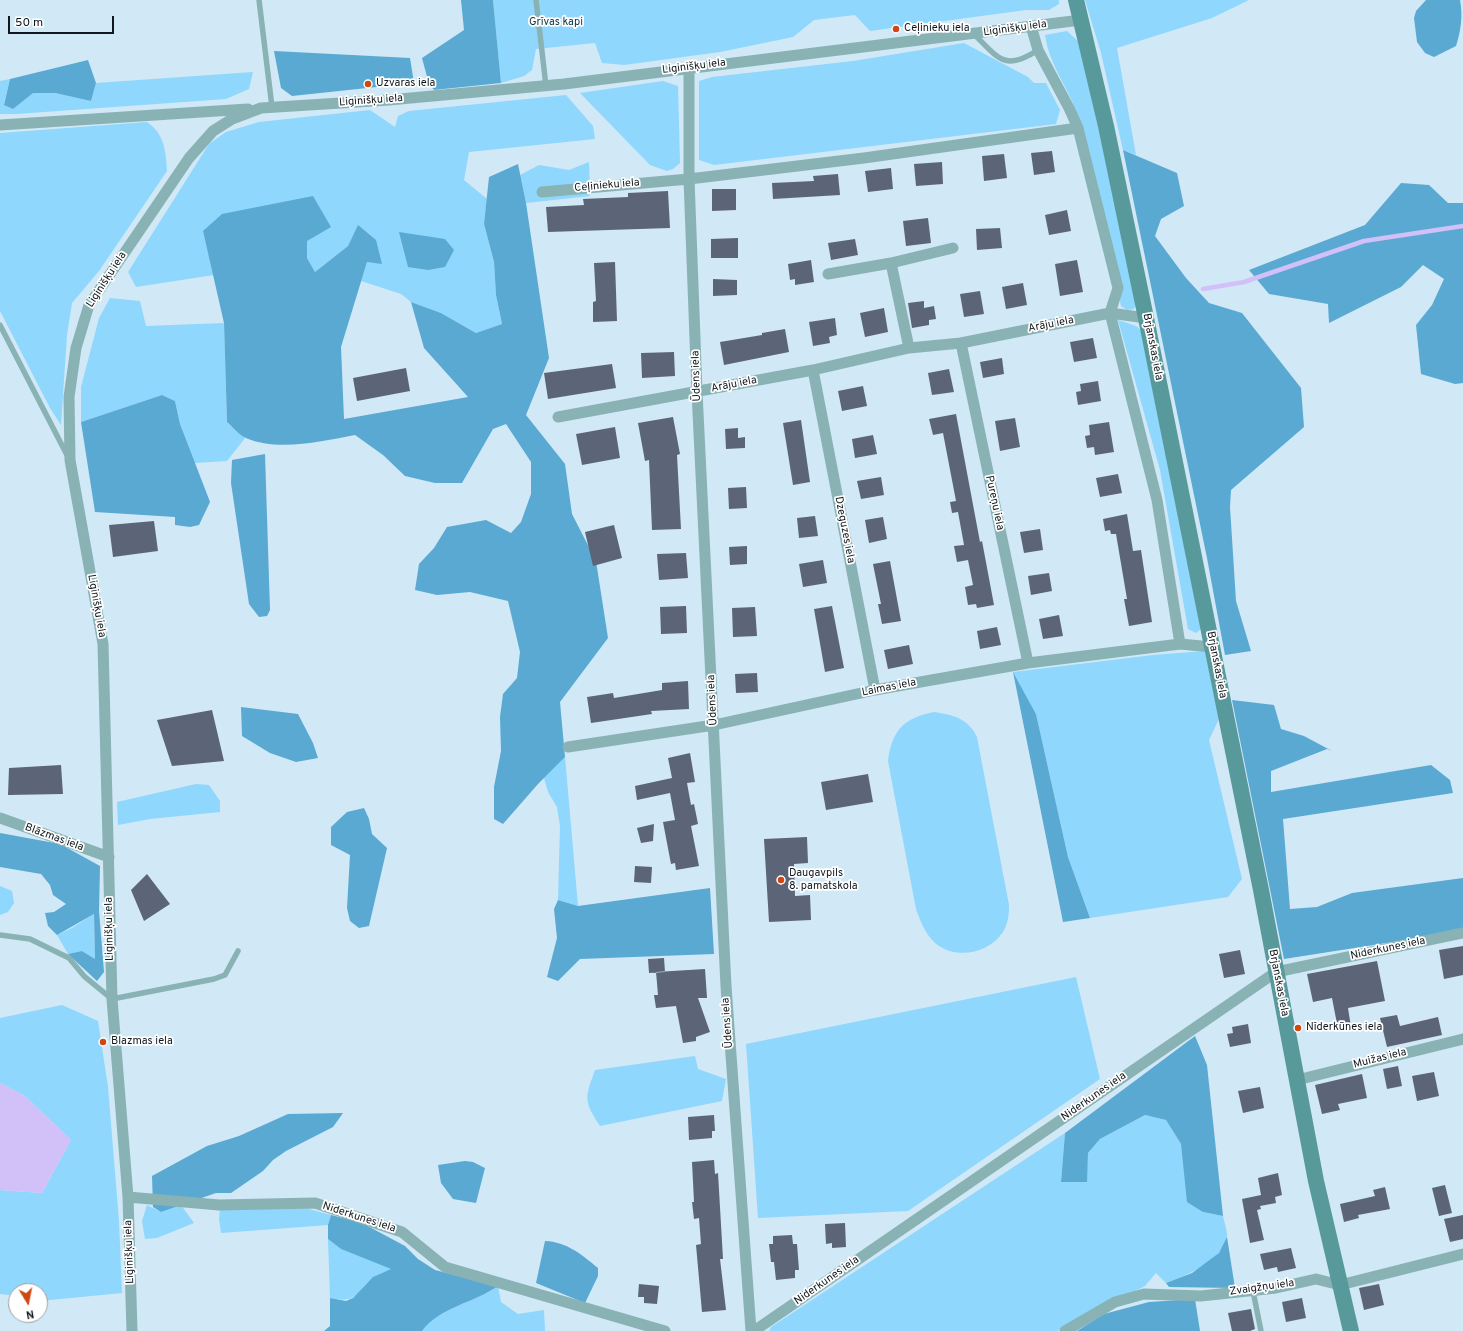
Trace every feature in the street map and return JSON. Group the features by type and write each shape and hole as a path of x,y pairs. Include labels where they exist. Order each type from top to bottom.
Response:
{"main road":[{"name":"Brjanskas iela","path":"1076,0 1146,318 1316,1181 1351,1331"}],"street":[{"name":"Liginišķu iela","path":"132,1331 128,1197 112,999 103,644 70,460 69,397 76,348 89,305 189,158 213,131 232,119 266,108 389,100 546,86 1081,20"},
{"path":"1032,26 1038,50 1070,108 1078,128 1118,288 1110,313 1157,500 1180,644"},
{"name":"Ūdens iela","path":"689,68 689,179 697,392 726,986 753,1331"},
{"path":"0,124 266,108"},
{"name":"Ceļinieku iela","path":"542,192 689,179 864,158 1078,128"},
{"path":"828,274 953,248"},
{"path":"890,262 909,348"},
{"name":"Arāju iela","path":"558,417 812,370 909,348 961,343 1110,313 1146,318"},
{"name":"Pureņu iela","path":"961,343 1028,664"},
{"name":"Dzeguzes iela","path":"812,370 875,690"},
{"name":"Laimas iela","path":"568,747 714,725 875,690 1028,664 1180,644 1212,647"},
{"name":"Blāzmas iela","path":"0,818 109,857"},
{"name":"Niderkunes iela","path":"753,1331 1276,972 1463,933"},
{"name":"Muižas iela","path":"1297,1080 1463,1039"},
{"name":"Niderkunes iela","path":"128,1197 219,1205 316,1203 402,1232 445,1267 665,1331"},
{"name":"Zvaigžņu iela","path":"1065,1331 1115,1302 1144,1294 1201,1296 1276,1288 1316,1279 1340,1285 1463,1254"}],"lane":[{"path":"260,0 266,108"},
{"path":"536,0 546,86"},
{"path":"974,34 996,56 1006,61 1024,59 1038,50"},
{"path":"0,325 70,460"},
{"path":"0,935 30,939 69,958 84,976 112,999 214,979 224,975 238,951"},
{"path":"1253,1291 1261,1331"}],"green space":[{"name":"Grīvas kapi","path":"493,0 1059,0 1059,4 1049,10 1026,10 870,31 855,15 814,20 793,37 720,52 624,65 602,63 595,43 536,49 532,70 524,76 501,83"},
{"path":"1085,0 1249,0 1212,18 1117,48 1136,155 1123,150 1101,53"},
{"path":"1067,31 1081,44 1136,304 1134,309 1127,310 1121,306 1103,208 1085,136 1073,103 1054,65 1047,46 1045,35"},
{"path":"964,43 1028,77 1034,83 1046,83 1060,110 1056,124 714,165 699,160 699,81 712,77 853,61"},
{"path":"253,72 249,89 226,99 0,114 0,81 10,79 4,104 13,109 32,93 55,93 91,101 96,83"},
{"path":"663,81 678,86 680,163 673,169 667,171 650,165 580,93"},
{"path":"566,95 593,126 595,139 469,152 464,180 487,199 484,224 494,262 496,295 502,324 476,333 441,313 411,302 401,294 361,281 367,262 382,263 358,226 348,246 315,272 307,258 307,241 203,231 214,275 136,287 128,272 209,144 226,132 259,122 370,110 395,127 398,116 409,111"},
{"path":"147,122 153,126 161,137 165,150 167,171 99,271 72,303 67,335 61,425 50,408 0,311 0,133"},
{"path":"589,162 590,196 526,203 520,175 539,165 569,170"},
{"path":"110,298 140,301 146,326 224,323 227,422 245,438 227,461 194,463 180,424 175,401 162,395 81,422 81,387 99,318"},
{"path":"1118,320 1136,326 1142,331 1201,629 1196,633 1188,629 1160,470"},
{"path":"1205,651 1219,719 1209,740 1242,879 1228,897 1090,918 1068,857 1036,714 1013,672 1153,655"},
{"path":"934,712 959,718 969,726 977,737 1009,905 1008,919 1003,932 990,945 973,952 955,952 939,946 931,939 922,925 916,909 888,761 896,734 901,728 914,718"},
{"path":"565,757 578,906 558,900 560,826 557,807 548,792 544,778"},
{"path":"196,784 209,785 220,801 220,812 150,819 118,825 117,802"},
{"path":"0,886 12,891 14,903 8,912 0,915"},
{"path":"94,914 95,959 82,951 68,954 57,935 72,928"},
{"path":"1076,977 1100,1079 908,1211 758,1218 746,1044"},
{"path":"62,1005 98,1021 108,1087 119,1221 122,1293 48,1300 48,1283 8,1283 8,1295 0,1294 0,1190 42,1193 71,1140 25,1096 0,1083 0,1018"},
{"path":"695,1056 698,1069 726,1079 722,1101 600,1126 588,1104 587,1099 589,1087 595,1070"},
{"path":"1145,1115 1166,1120 1181,1144 1185,1172 1203,1212 1223,1216 1227,1236 1224,1246 1211,1260 1192,1272 1166,1283 1156,1273 1145,1286 1057,1331 769,1331 771,1327 1065,1133 1061,1182 1086,1182 1088,1153 1100,1139"},
{"path":"147,1205 161,1212 181,1205 194,1223 157,1238 145,1239 142,1221"},
{"path":"305,1208 331,1215 328,1225 221,1233 219,1219 220,1209"},
{"path":"328,1239 341,1249 392,1269 374,1277 351,1298 330,1298"},
{"path":"498,1286 501,1302 518,1314 544,1310 545,1331 422,1331 438,1316 489,1292"}],"shaded area":[{"path":"461,0 493,0 501,83 434,90 429,84 422,58 464,30"},
{"path":"1426,0 1460,0 1461,6 1461,23 1456,46 1434,57 1425,53 1417,42 1414,18 1416,11"},
{"path":"274,51 410,58 414,83 292,96 281,88"},
{"path":"88,60 96,83 91,101 55,93 33,93 13,109 4,105 10,79"},
{"path":"1123,150 1177,173 1184,206 1161,219 1155,236 1186,278 1209,303 1242,313 1301,388 1304,427 1231,490 1230,507 1236,601 1251,651 1225,655 1207,558"},
{"path":"518,164 526,203 549,358 526,415 565,464 572,514 596,561 608,638 560,702 565,757 538,784 503,824 494,819 494,787 501,751 500,717 503,694 517,678 520,652 508,601 470,592 437,595 415,590 419,564 434,548 447,527 486,520 511,533 521,522 531,494 531,462 506,424 493,429 462,483 435,483 405,476 383,455 355,435 286,445 259,442 241,435 227,422 224,323 203,231 222,214 313,196 331,227 307,241 307,258 315,272 348,246 358,225 376,240 382,264 367,262 341,347 344,419 468,397 424,348 411,302 441,313 476,333 502,324 496,295 494,262 484,224 489,177"},
{"path":"1401,183 1429,185 1448,203 1463,203 1463,383 1455,384 1421,374 1416,325 1432,305 1444,279 1423,265 1401,287 1329,323 1328,304 1269,294 1249,270 1365,225"},
{"path":"399,232 445,239 454,250 445,267 428,270 408,267"},
{"path":"162,395 175,401 180,424 210,502 199,525 190,527 175,525 175,517 95,512 81,422"},
{"path":"265,454 270,610 267,616 259,617 249,604 231,483 232,460"},
{"path":"1013,672 1036,714 1068,857 1090,918 1063,922"},
{"path":"1232,700 1274,705 1281,729 1304,736 1332,751 1327,749 1271,771 1271,792 1431,765 1450,780 1453,793 1283,819 1290,909 1317,907 1352,893 1463,878 1463,931 1284,959"},
{"path":"241,707 298,714 313,743 318,758 296,762 270,753 242,736"},
{"path":"364,808 369,819 372,834 387,848 369,926 359,928 350,921 347,908 350,855 331,845 331,827 347,812"},
{"path":"0,833 60,844 100,866 99,911 104,972 97,981 68,954 82,951 95,959 94,914 57,935 48,926 45,913 54,912 66,904 53,895 50,885 41,874 0,867"},
{"path":"710,888 714,954 580,959 558,981 547,977 557,938 554,909 558,900 578,906"},
{"path":"1195,1036 1207,1065 1223,1216 1203,1212 1187,1202 1181,1144 1166,1120 1145,1115 1100,1139 1088,1153 1087,1182 1061,1182 1065,1133"},
{"path":"0,1083 25,1096 71,1140 42,1193 0,1190"},
{"path":"343,1113 333,1127 286,1151 273,1160 263,1171 231,1193 216,1193 161,1212 153,1207 152,1176 207,1146 239,1136 288,1114"},
{"path":"465,1161 473,1162 485,1168 476,1203 453,1199 441,1183 438,1165"},
{"path":"331,1215 362,1223 405,1246 418,1259 435,1270 498,1286 479,1297 438,1316 422,1331 324,1331 330,1326 330,1298 346,1301 353,1298 373,1277 391,1269 341,1249 328,1239 328,1225"},
{"path":"1227,1237 1235,1288 1169,1287 1166,1283 1192,1273 1219,1253"},
{"path":"545,1241 567,1246 598,1268 598,1276 585,1303 536,1283"},
{"path":"1195,1299 1200,1331 1077,1331 1104,1314 1149,1302"}],"building":[{"path":"1052,151 1055,172 1034,175 1031,153"},
{"path":"1004,154 1007,178 984,181 982,156"},
{"path":"942,162 943,184 916,186 914,164"},
{"path":"891,168 893,189 868,192 865,171"},
{"path":"838,174 840,195 773,199 772,183 814,181 813,176"},
{"path":"712,189 736,189 736,210 712,211"},
{"path":"668,191 670,228 548,232 546,207 584,205 583,199 628,197 628,193"},
{"path":"1067,210 1071,231 1049,235 1045,215"},
{"path":"928,218 931,243 906,246 903,221"},
{"path":"1000,228 1002,248 977,250 976,229"},
{"path":"738,238 738,258 711,258 711,239"},
{"path":"855,239 858,255 831,260 828,243"},
{"path":"811,260 814,282 795,285 795,279 790,280 788,264"},
{"path":"1077,260 1083,292 1060,296 1055,264"},
{"path":"615,262 617,321 593,322 593,302 596,301 594,263"},
{"path":"713,279 737,280 737,295 713,296"},
{"path":"1023,283 1027,305 1006,309 1002,287"},
{"path":"980,291 984,314 964,317 960,294"},
{"path":"924,301 924,308 934,306 936,319 929,320 929,325 912,328 908,303"},
{"path":"884,308 888,332 865,337 860,313"},
{"path":"835,318 837,335 829,337 830,343 813,346 809,322"},
{"path":"785,329 789,352 724,365 720,342 762,335 762,333"},
{"path":"1093,338 1097,358 1074,362 1070,342"},
{"path":"674,352 675,376 642,378 641,353"},
{"path":"1002,358 1004,374 983,378 980,362"},
{"path":"612,364 616,388 548,399 544,373"},
{"path":"406,368 410,391 357,401 353,378"},
{"path":"949,369 954,392 932,395 928,373"},
{"path":"1098,381 1101,401 1078,405 1076,392 1081,391 1080,384"},
{"path":"863,386 867,406 842,411 838,391"},
{"path":"956,414 980,542 982,541 994,605 977,608 976,604 968,605 965,587 973,585 968,560 957,562 954,546 964,545 958,512 952,513 950,502 956,501 943,433 933,435 929,419"},
{"path":"673,417 680,454 677,455 681,529 652,530 649,460 645,461 638,423"},
{"path":"1015,418 1020,447 1000,451 995,421"},
{"path":"801,420 810,482 793,485 783,423"},
{"path":"1109,422 1114,452 1095,455 1094,447 1087,448 1085,436 1090,435 1089,425"},
{"path":"615,427 620,458 582,465 576,434"},
{"path":"738,428 738,438 745,437 745,448 726,449 725,429"},
{"path":"873,435 877,454 855,458 852,439"},
{"path":"1118,474 1122,493 1100,497 1096,478"},
{"path":"881,477 884,495 861,499 857,481"},
{"path":"746,487 747,508 729,509 728,488"},
{"path":"1127,514 1133,551 1141,550 1152,622 1129,626 1124,599 1127,599 1116,534 1111,534 1110,530 1105,531 1103,519"},
{"path":"815,516 818,536 799,538 797,518"},
{"path":"883,517 887,539 869,543 865,520"},
{"path":"154,521 158,551 113,557 109,525"},
{"path":"614,525 622,558 593,566 585,532"},
{"path":"1040,529 1043,550 1024,553 1020,532"},
{"path":"747,546 747,564 730,565 729,547"},
{"path":"686,553 688,578 659,580 657,554"},
{"path":"823,560 827,583 803,587 799,564"},
{"path":"890,561 901,621 882,624 878,604 881,604 873,564"},
{"path":"1049,573 1052,591 1031,595 1028,576"},
{"path":"686,606 687,633 661,634 660,607"},
{"path":"832,606 844,668 825,672 814,609"},
{"path":"755,607 757,636 733,637 732,608"},
{"path":"1059,615 1063,636 1043,639 1039,619"},
{"path":"997,627 1001,645 980,649 977,631"},
{"path":"909,645 913,664 888,669 884,650"},
{"path":"757,673 758,692 736,693 735,674"},
{"path":"688,681 689,709 651,711 652,714 591,723 587,697 613,693 614,698 662,690 662,683"},
{"path":"212,710 224,761 172,766 157,720"},
{"path":"690,753 695,782 687,783 691,805 694,804 698,824 691,826 699,866 676,870 675,863 671,864 663,822 675,820 670,793 637,800 635,786 672,778 668,758"},
{"path":"61,765 63,794 8,795 9,768"},
{"path":"868,774 873,802 826,810 821,782"},
{"path":"654,824 653,841 641,843 637,828"},
{"name":"Daugavpils 8. pamatskola","path":"807,837 808,863 794,864 795,896 810,895 811,920 769,922 764,839"},
{"path":"635,866 652,867 651,883 634,882"},
{"path":"147,874 170,904 144,921 131,890"},
{"path":"1463,946 1463,975 1444,979 1439,950"},
{"path":"1240,950 1245,974 1224,978 1219,954"},
{"path":"664,958 665,972 649,973 648,959"},
{"path":"1377,961 1385,1001 1348,1008 1351,1027 1338,1029 1332,998 1313,1002 1307,974"},
{"path":"705,969 707,998 698,998 710,1032 696,1037 696,1041 683,1043 676,1006 656,1008 654,995 658,995 656,972"},
{"path":"1397,1015 1400,1026 1438,1017 1442,1035 1387,1047 1380,1018"},
{"path":"1248,1024 1251,1043 1230,1047 1227,1034 1233,1033 1232,1027"},
{"path":"1398,1066 1402,1086 1387,1089 1383,1069"},
{"path":"1434,1072 1439,1096 1417,1101 1412,1076"},
{"path":"1362,1074 1367,1098 1338,1104 1340,1110 1322,1114 1315,1085"},
{"path":"1260,1087 1264,1108 1243,1113 1238,1091"},
{"path":"714,1115 715,1131 712,1131 712,1138 689,1140 688,1117"},
{"path":"714,1160 715,1174 718,1173 723,1259 720,1259 726,1310 702,1312 696,1245 701,1244 699,1218 694,1219 692,1202 694,1202 692,1162"},
{"path":"1278,1173 1282,1195 1275,1197 1276,1203 1260,1206 1261,1209 1257,1210 1264,1240 1250,1243 1242,1199 1261,1195 1258,1178"},
{"path":"1445,1185 1452,1213 1439,1216 1432,1188"},
{"path":"1385,1187 1390,1209 1358,1215 1359,1218 1344,1222 1340,1204 1375,1196 1373,1190"},
{"path":"1463,1215 1463,1239 1450,1242 1444,1219"},
{"path":"845,1223 846,1247 832,1248 832,1243 826,1244 825,1224"},
{"path":"792,1235 793,1244 797,1244 799,1270 795,1270 795,1278 776,1280 774,1262 771,1262 769,1244 773,1244 773,1236"},
{"path":"1291,1248 1296,1268 1278,1272 1277,1267 1264,1270 1260,1254"},
{"path":"639,1284 659,1286 657,1304 644,1303 644,1297 638,1297"},
{"path":"1379,1284 1384,1305 1364,1310 1359,1288"},
{"path":"1302,1298 1306,1318 1286,1322 1282,1302"},
{"path":"1251,1309 1255,1329 1250,1331 1232,1331 1228,1313"}],"waterway":[{"path":"1203,289 1244,282 1364,241 1463,226"}],"place":[{"name":"Ceļinieku iela","path":"896,29"},
{"name":"Uzvaras iela","path":"368,84"},
{"name":"Daugavpils 8. pamatskola","path":"781,880"},
{"name":"Nīderkūnes iela","path":"1298,1028"},
{"name":"Blazmas iela","path":"103,1042"}]}
